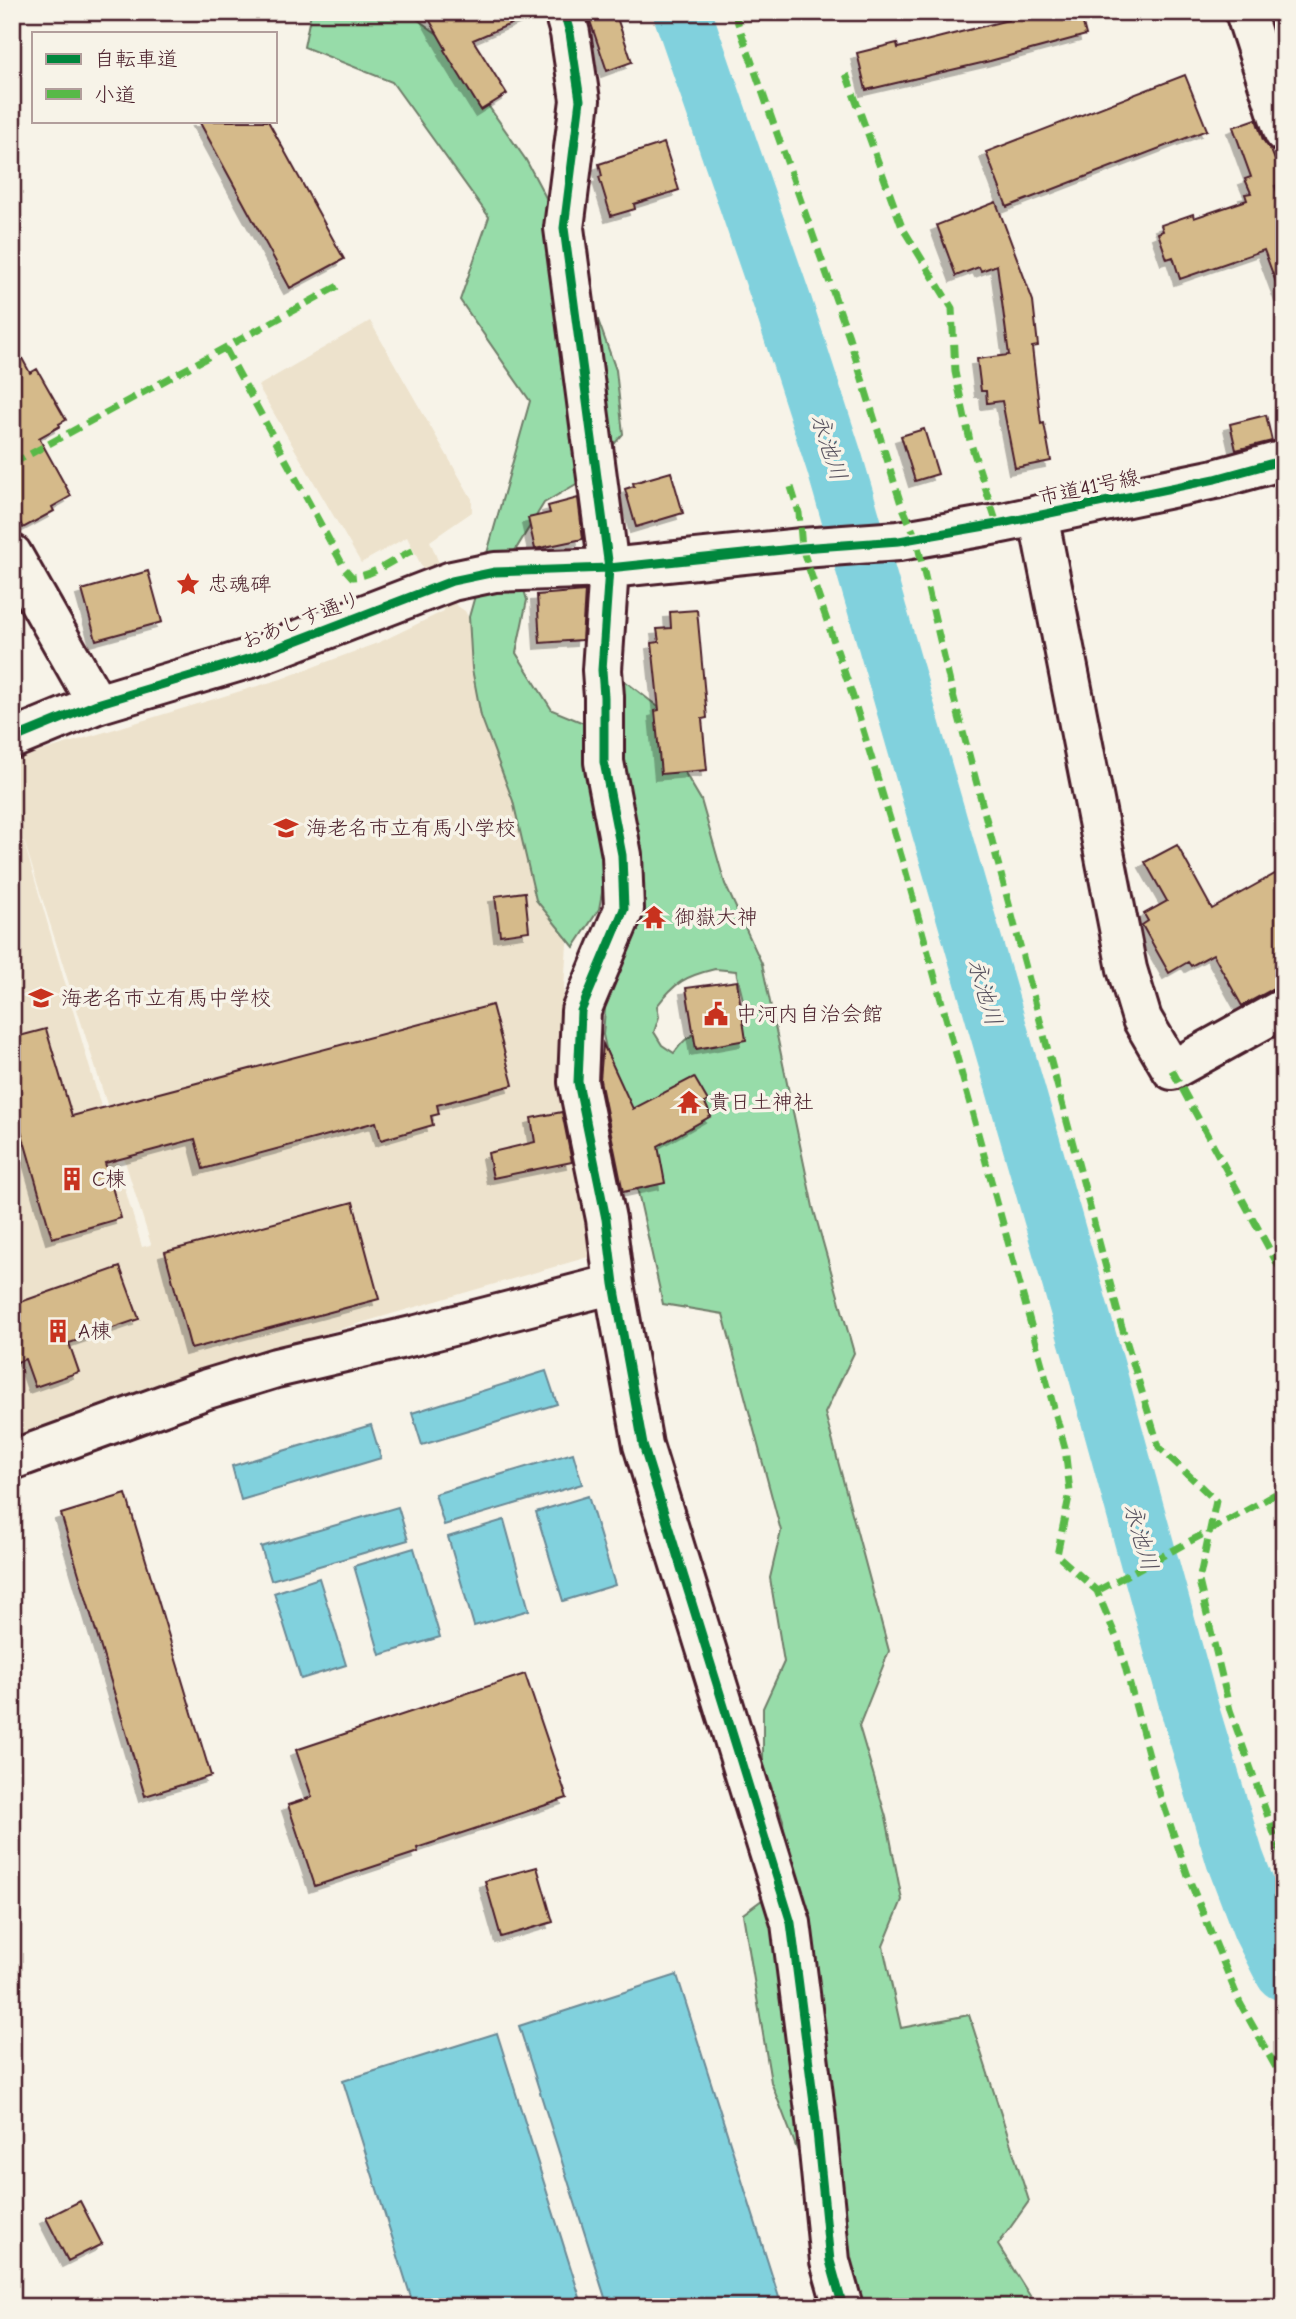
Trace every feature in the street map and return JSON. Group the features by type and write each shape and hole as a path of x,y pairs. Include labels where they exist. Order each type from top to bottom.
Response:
{"street":[{"path":"564,12 570,33 579,100 564,228 609,568 602,670 604,762 622,855 624,909 581,1011 578,1082 606,1219 614,1284 643,1445 791,1923 815,2111 830,2261 843,2307"},
{"path":"1245,12 1284,133"},
{"name":"市道41号線","path":"609,568 899,541 1215,479 1284,460"},
{"path":"1038,515 1127,969 1142,1018 1171,1070 1284,1008"},
{"path":"12,554 97,704"},
{"name":"おあしす通り","path":"12,739 97,704 254,657 452,581 495,572 609,568"},
{"path":"12,1460 207,1389 276,1368 614,1284"}],"shaded area":[{"name":"海老名市立有馬小学校","path":"370,321 472,499 472,512 430,541 456,605 465,611 477,634 569,916 557,1087 602,1253 333,1331 12,1441 12,760 281,679 380,642 444,611 407,537 361,563 258,386","holes":["18,822 151,1244 142,1247"]}],"green space":[{"path":"311,12 407,12 439,35 526,160 571,245 616,370 623,434 583,480 544,503 513,554 527,600 516,653 552,710 591,726 610,850 599,909 574,947 536,900 513,801 481,716 472,669 469,617 530,401 460,300 489,217 392,82 304,47"},
{"path":"621,678 666,713 678,761 701,800 725,884 762,964 813,1207 854,1353 825,1413 889,1651 859,1726 886,1817 902,1900 883,1946 901,2028 969,2015 1029,2201 998,2245 1037,2307 858,2307 771,2082 743,1914 786,1882 783,1820 763,1763 763,1708 784,1662 770,1578 781,1531 723,1314 663,1304 603,1035 624,817","holes":["715,969 736,971 743,1000 742,1028 712,1029 696,1033 674,1053 662,1045 654,1032 659,1017 657,1006 670,991 689,977 705,972"]}],"water":[{"path":"546,1371 557,1404 422,1445 412,1413"},
{"path":"371,1425 381,1458 241,1500 232,1466"},
{"path":"573,1453 582,1484 444,1525 435,1494"},
{"path":"588,1496 615,1585 563,1601 536,1512"},
{"path":"398,1507 408,1540 271,1580 261,1547"},
{"path":"504,1520 529,1610 474,1626 448,1537"},
{"path":"414,1548 440,1637 380,1655 354,1566"},
{"path":"319,1578 346,1665 301,1679 274,1593"},
{"path":"677,1975 782,2307 608,2307 519,2026"},
{"path":"497,2033 583,2307 414,2307 343,2081"}],"building":[{"path":"425,12 539,12 473,40 507,94 481,110 444,50 446,49"},
{"path":"587,12 615,12 632,62 607,71"},
{"path":"1006,12 1080,12 1086,35 866,90 857,53 897,43 898,48 1008,20"},
{"path":"1185,75 1207,130 1007,207 986,152"},
{"path":"1256,119 1263,140 1271,150 1284,182 1275,186 1284,210 1284,296 1281,296 1264,250 1180,279 1173,257 1167,259 1158,233 1163,231 1161,225 1193,214 1194,218 1247,200 1245,194 1251,193 1245,179 1251,177 1233,127"},
{"path":"200,122 269,122 344,259 290,288"},
{"path":"664,143 679,190 634,204 635,209 611,216 599,177 602,176 599,164"},
{"path":"996,202 1033,301 1038,346 1032,347 1041,424 1044,423 1051,461 1015,468 1002,401 987,403 986,391 981,391 977,359 1009,355 997,265 981,271 979,267 956,276 937,225"},
{"path":"12,340 30,373 37,369 66,420 39,438 71,496 52,507 54,511 23,528 12,508"},
{"path":"1266,415 1272,441 1236,450 1230,424"},
{"path":"924,429 938,474 915,481 901,436"},
{"path":"671,472 683,513 636,527 625,489 634,486 633,483"},
{"path":"578,498 583,539 535,549 528,518 550,513 548,506"},
{"path":"148,571 162,622 96,640 82,590"},
{"path":"585,591 582,640 540,643 537,595"},
{"path":"697,610 707,718 702,719 707,770 661,774 655,711 659,710 652,643 659,642 657,629 671,628 670,612"},
{"path":"1177,845 1212,909 1284,869 1284,986 1242,1006 1213,954 1191,966 1188,962 1169,973 1142,925 1148,921 1144,914 1167,901 1145,862"},
{"path":"525,892 529,931 500,935 495,896"},
{"name":"中河内自治会館","path":"737,981 746,1040 696,1049 686,988"},
{"path":"492,1005 513,1085 437,1105 439,1114 431,1116 433,1125 381,1140 376,1122 203,1169 195,1139 105,1163 121,1218 52,1238 12,1099 12,1038 46,1029 72,1116"},
{"path":"603,1044 633,1109 694,1077 708,1101 705,1103 711,1116 658,1146 665,1183 623,1192 600,1080"},
{"path":"562,1112 572,1162 493,1178 488,1153 535,1142 531,1118"},
{"path":"353,1202 379,1299 191,1349 165,1252"},
{"name":"A棟","path":"120,1267 139,1319 69,1343 79,1372 35,1387 25,1359 12,1364 12,1305"},
{"path":"126,1494 211,1776 145,1796 61,1514"},
{"path":"525,1674 567,1798 417,1848 418,1852 315,1886 288,1805 312,1797 296,1750"},
{"path":"537,1867 553,1922 501,1937 485,1881"},
{"path":"80,2201 102,2244 68,2261 46,2218"}],"waterway":[{"name":"永池川","path":"682,12 835,464 1096,1368 1192,1717 1235,1859 1261,1927 1284,1972"}],"marked path":[{"path":"734,12 849,337 900,501 916,538 951,687 1121,1324 1159,1447 1216,1501 1199,1581 1230,1710 1284,1862"},
{"path":"846,74 902,227 952,308 955,372 970,441 997,524"},
{"path":"12,464 338,286"},
{"path":"225,348 345,569 352,577 376,570 416,549"},
{"path":"791,487 799,513 802,548 853,697 903,862 1065,1448 1070,1492 1057,1555 1097,1591 1119,1644 1157,1786 1189,1879 1240,2003 1284,2082"},
{"path":"1172,1070 1284,1276"},
{"path":"1097,1591 1284,1489"}],"cycle path":[{"path":"564,12 570,33 580,100 564,228 609,568 602,670 604,762 622,855 624,909 581,1011 578,1082 606,1219 614,1284 643,1445 791,1923 815,2111 830,2261 843,2307"},
{"path":"12,739 97,704 254,657 452,581 495,572 609,568 899,541 997,524 1215,479 1284,460"}],"place":[{"name":"忠魂碑","path":"188,584"},
{"name":"海老名市立有馬小学校","path":"286,828"},
{"name":"御嶽大神","path":"654,917"},
{"name":"海老名市立有馬中学校","path":"41,998"},
{"name":"中河内自治会館","path":"716,1014"},
{"name":"貴日土神社","path":"689,1102"},
{"name":"C棟","path":"72,1179"},
{"name":"A棟","path":"58,1331"}]}
